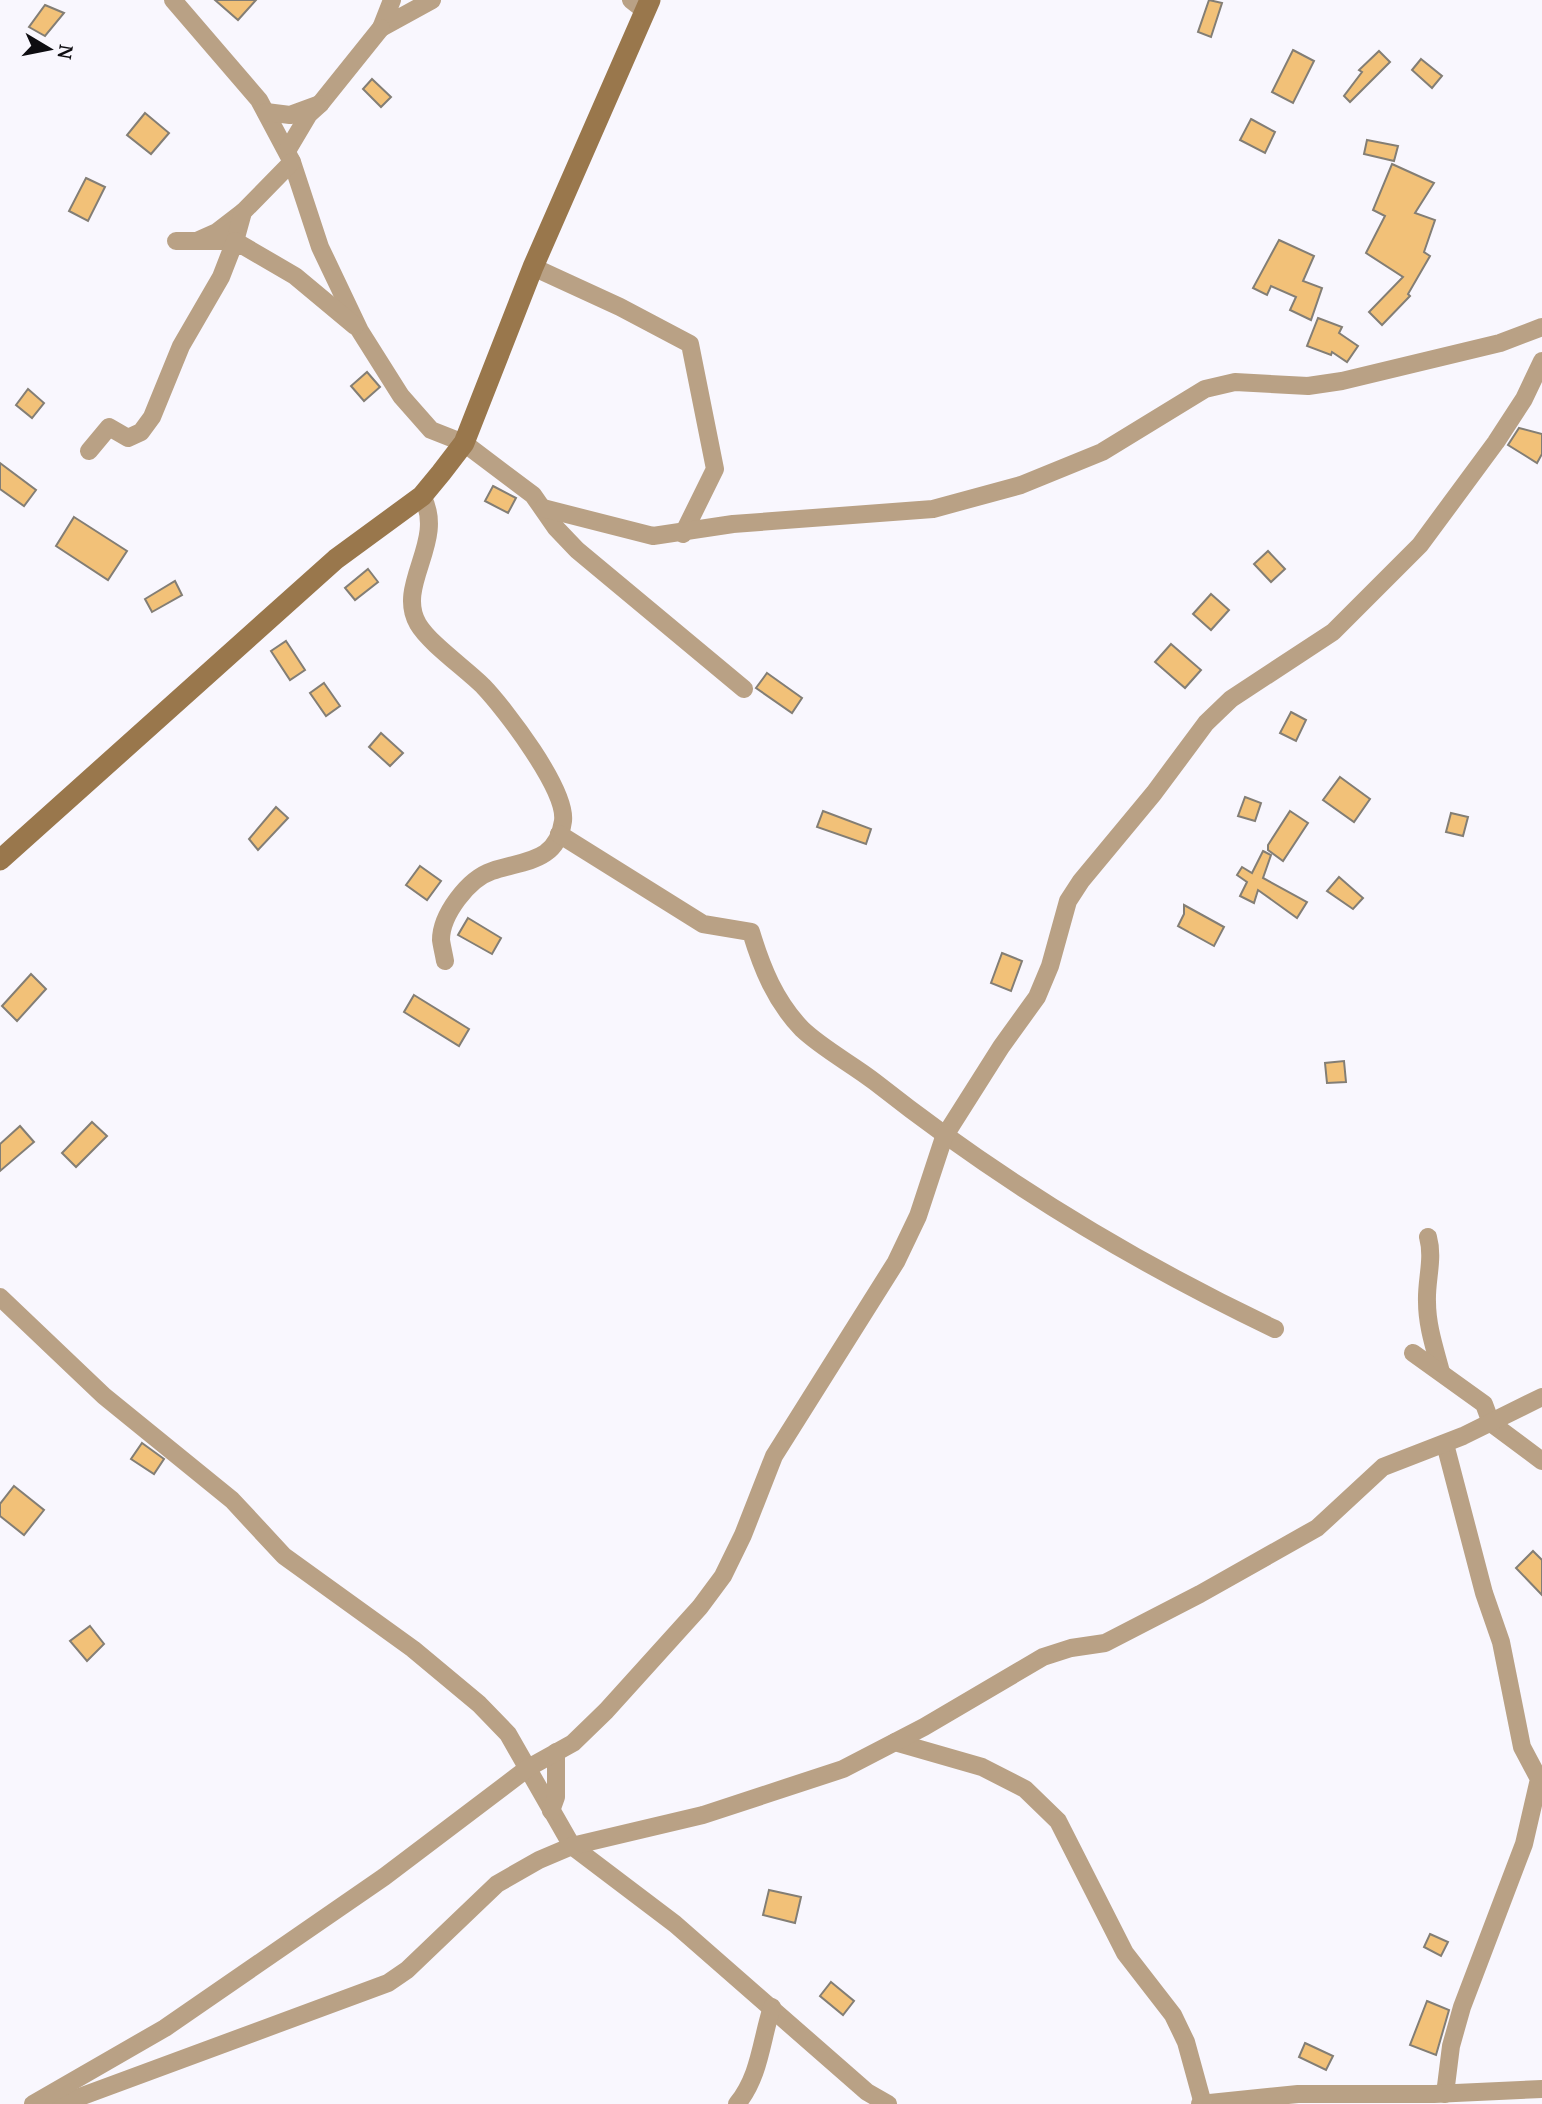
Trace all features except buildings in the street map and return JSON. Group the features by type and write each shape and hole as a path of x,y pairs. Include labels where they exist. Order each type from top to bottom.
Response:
{"main road":[{"path":"0,860 336,559 422,496 464,443 533,267 642,4"}],"street":[{"path":"173,0 196,23 266,112 289,156 320,247 360,331 401,396 431,430 464,443 533,495 577,550 744,689"},
{"path":"198,240 217,232 243,212 289,156 309,114 381,28 393,0"},
{"path":"381,28 432,0"},
{"path":"266,112 290,116 320,104"},
{"path":"89,451 109,428 128,438 141,432 152,416 181,346 225,269 243,212"},
{"path":"176,240 234,241 295,276 360,331"},
{"path":"225,269 248,259 268,262"},
{"path":"533,267 620,307 690,344 715,469 683,534"},
{"path":"543,508 653,536 683,534 733,524 933,509 1021,485 1102,452 1205,389 1235,382 1308,386 1342,381 1404,368 1537,331"},
{"path":"34,2104 165,2028 384,1877 528,1768 573,1743 606,1711 700,1607 723,1576 743,1535 774,1455 896,1262 918,1216 944,1136 981,1076 1037,997 1050,966 1068,901 1081,881 1154,793 1206,723 1231,699 1333,632 1420,545 1510,421 1542,361"},
{"path":"422,496 427,506 430,525 411,607 418,625 484,688 537,755 556,789 564,819 555,845 544,857 492,871 474,881 457,901 445,923 441,939 445,961"},
{"path":"559,834 703,924 751,932 766,979 803,1029 944,1136 1033,1198 1133,1257 1275,1329"},
{"path":"1428,1237 1432,1251 1426,1301 1441,1371"},
{"path":"0,1297 104,1395 232,1500 284,1556 403,1642 479,1704 508,1734 572,1846 676,1924 867,2092 888,2104"},
{"path":"1413,1353 1484,1404 1491,1423 1542,1461"},
{"path":"34,2104 69,2101 387,1983 407,1970 497,1884 539,1860 572,1846 703,1815 843,1769 1043,1657 1071,1648 1105,1643 1200,1594 1317,1528 1383,1467 1445,1444 1542,1397"},
{"path":"1441,2097 1462,2007 1524,1844 1539,1779 1522,1747 1501,1642 1484,1593 1445,1444"},
{"path":"895,1742 982,1767 1025,1789 1058,1821 1125,1953 1173,2015 1186,2042 1202,2104 1298,2094 1441,2097 1542,2090"},
{"path":"551,1811 556,1797 556,1752"},
{"path":"737,2104 746,2093 759,2066 772,2007"}]}
